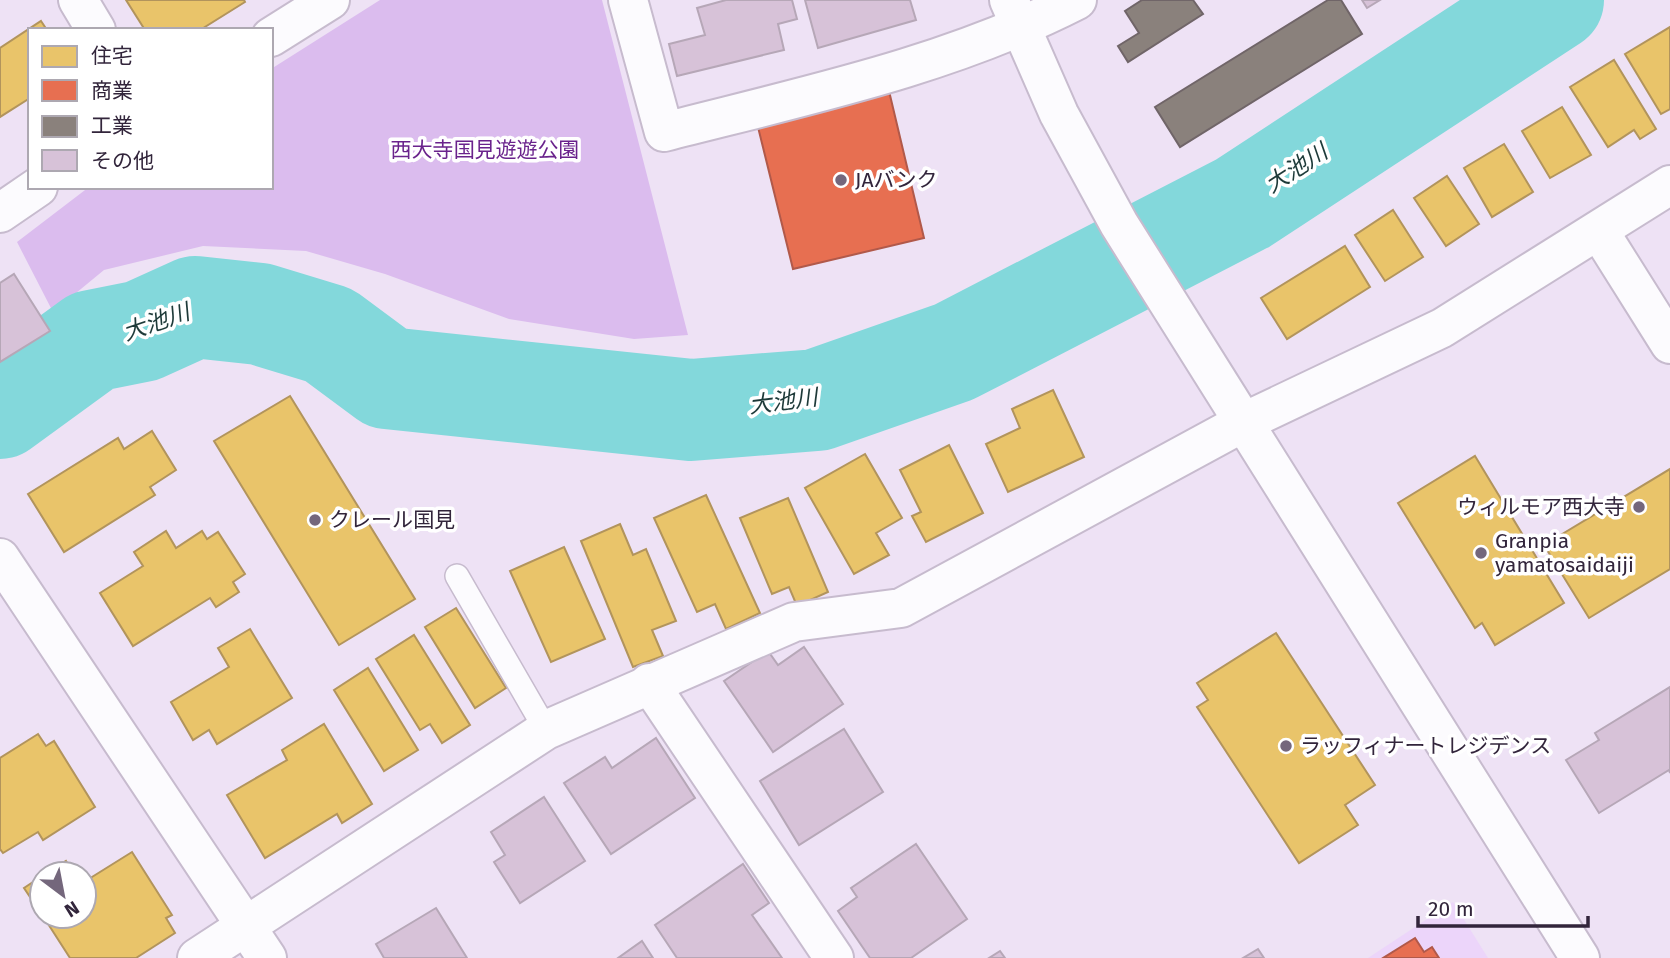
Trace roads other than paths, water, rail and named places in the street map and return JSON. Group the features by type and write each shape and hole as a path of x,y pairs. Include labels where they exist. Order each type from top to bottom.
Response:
{"street":[{"path":"78,0 95,28"},
{"path":"273,36 330,0"},
{"path":"628,0 664,132 876,77 1015,14 1077,0"},
{"path":"1015,14 1059,114 1119,224 1580,958"},
{"path":"197,958 545,730 794,622 901,608 1244,422 1442,328 1670,185"},
{"path":"0,213 35,189"},
{"path":"1599,231 1670,344"},
{"path":"0,558 267,958"},
{"path":"649,683 834,958"}],"lane":[{"path":"457,576 545,730"}],"waterway":[{"name":"大池川","path":"0,408 92,341 142,331 195,307 260,314 329,335 387,378 691,410 817,400 954,352 1243,203 1553,0"}],"place":[{"name":"JAバンク","path":"841,180"},
{"name":"ウィルモア西大寺","path":"1639,507"},
{"name":"クレール国見","path":"315,520"},
{"name":"Granpia yamatosaidaiji","path":"1481,553"},
{"name":"ラッフィナートレジデンス","path":"1286,746"}],"park label":[{"name":"西大寺国見遊遊公園","path":"485,150"}]}
